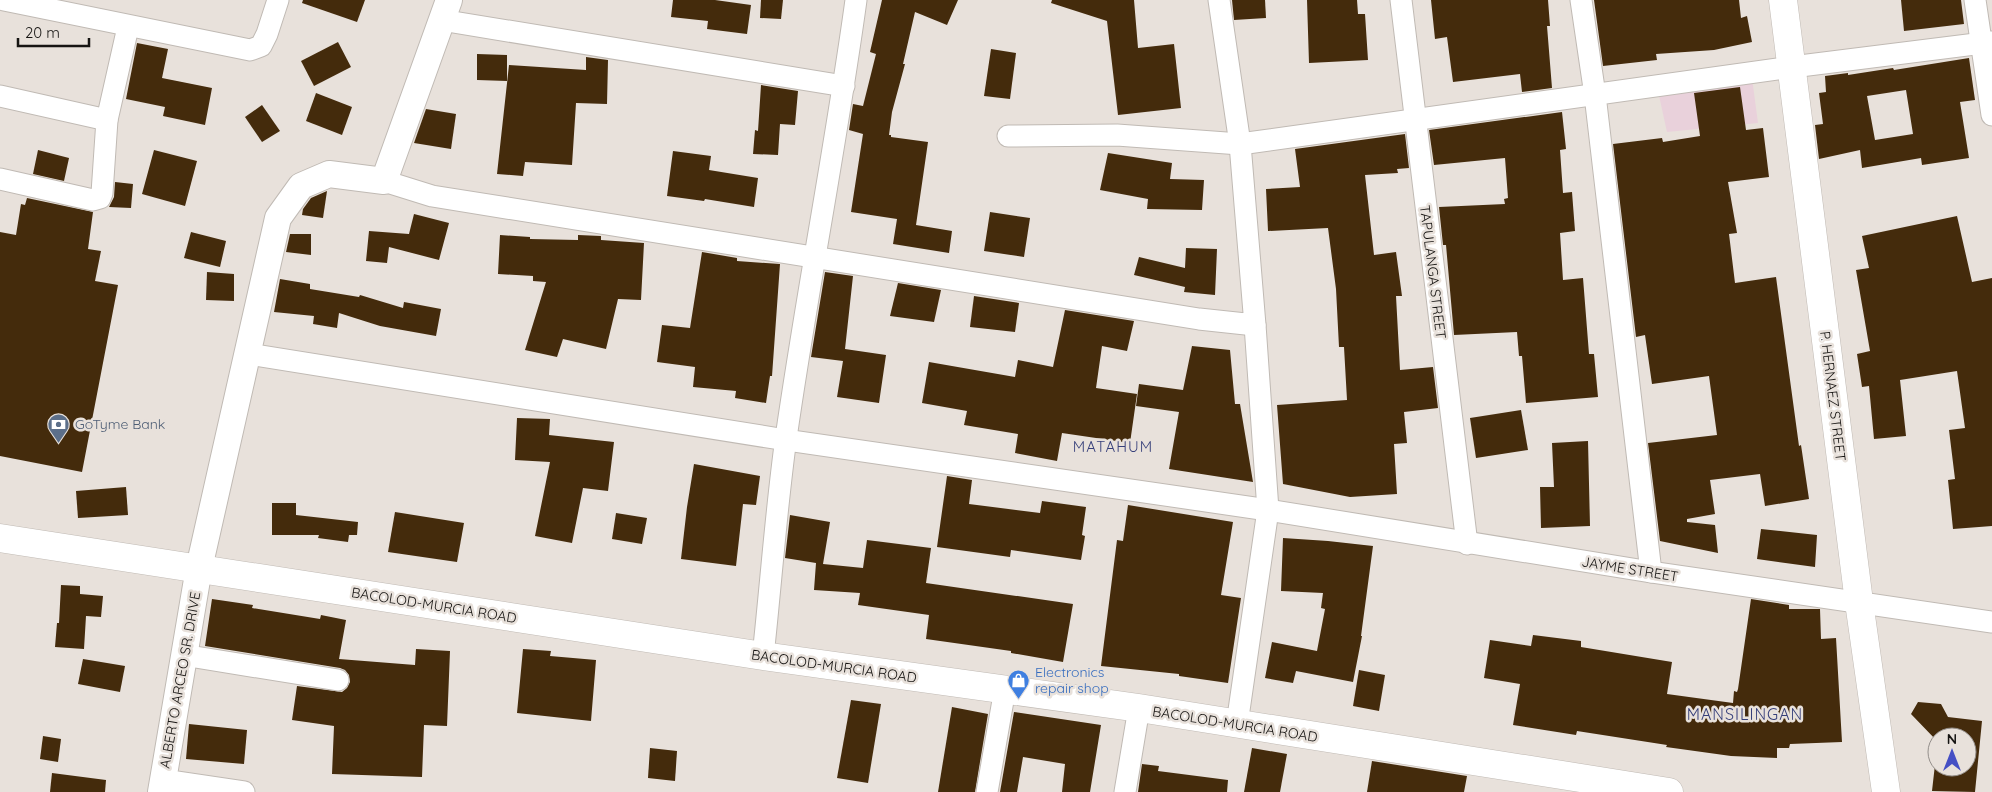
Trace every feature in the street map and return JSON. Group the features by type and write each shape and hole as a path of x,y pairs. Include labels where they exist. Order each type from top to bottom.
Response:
{"main road":[{"name":"P. HERNAEZ STREET","path":"1783,0 1859,602 1886,792"},
{"name":"BACOLOD-MURCIA ROAD","path":"0,538 763,656 1139,708 1669,792"}],"street":[{"path":"4,0 128,27 250,50 260,46 267,34 278,0"},
{"path":"763,656 786,440 814,257 844,86 856,0"},
{"path":"1219,0 1240,144 1268,510 1237,724"},
{"name":"TAPULANGA STREET","path":"1400,0 1467,544"},
{"path":"1581,0 1651,572"},
{"path":"1975,0 1987,43 1992,115"},
{"path":"844,86 445,10 384,181 432,196 1199,319 1255,325"},
{"path":"0,179 93,200 100,198 102,193 107,120 128,27"},
{"path":"1008,136 1116,135 1240,144 1792,67 1987,43"},
{"path":"0,96 107,120"},
{"name":"ALBERTO ARCEO SR. DRIVE","path":"162,786 199,568 278,218 301,186 329,174 384,181"},
{"name":"JAYME STREET","path":"248,354 786,440 1268,510 1467,544 1992,622"},
{"path":"183,655 338,680"},
{"path":"987,792 1004,690"},
{"path":"1125,792 1139,708"},
{"path":"162,786 244,792"}],"shaded area":[{"path":"1752,78 1758,123 1667,132 1658,91"}],"building":[{"path":"303,0 365,0 357,22 302,3"},
{"path":"673,0 715,0 751,5 747,34 707,29 708,21 671,17"},
{"path":"761,0 783,0 781,19 760,18"},
{"path":"882,0 958,0 947,25 915,12 903,64 905,64 892,112 889,135 891,137 928,142 916,225 952,231 949,253 893,244 897,219 851,212 863,134 849,130 853,104 863,106 876,54 870,52"},
{"path":"1052,0 1134,0 1138,48 1174,44 1181,108 1118,115 1107,21 1051,3"},
{"path":"1232,0 1265,0 1266,18 1234,20"},
{"path":"1307,0 1357,0 1358,14 1365,14 1368,60 1309,63"},
{"path":"1431,0 1548,0 1550,26 1547,26 1552,88 1522,92 1520,74 1453,82 1447,37 1435,39"},
{"path":"1594,0 1739,0 1741,18 1747,16 1752,42 1714,50 1656,54 1657,60 1603,66"},
{"path":"1901,0 1961,0 1964,24 1904,31"},
{"path":"338,42 351,67 314,86 301,61"},
{"path":"137,43 168,49 162,78 212,88 205,125 163,116 165,107 126,99"},
{"path":"991,49 1016,53 1010,99 984,96"},
{"path":"477,54 507,55 507,81 477,80"},
{"path":"586,57 608,60 607,104 576,103 572,165 525,162 523,176 497,174 509,65 586,70"},
{"path":"1969,58 1975,100 1960,102 1969,158 1922,165 1921,158 1862,168 1860,150 1819,159 1815,125 1823,124 1819,93 1826,92 1825,76 1848,73 1848,75 1893,68 1894,70","holes":["1906,90 1913,134 1875,140 1867,96"]},
{"path":"761,85 798,91 795,125 780,124 778,155 753,154 755,130 758,131"},
{"path":"1740,87 1746,130 1763,128 1769,177 1728,182 1737,233 1729,234 1735,283 1776,277 1799,446 1801,445 1809,499 1765,506 1760,474 1710,480 1715,514 1687,519 1687,522 1715,525 1718,553 1660,541 1648,443 1717,435 1709,376 1652,384 1645,335 1636,337 1613,144 1662,138 1663,142 1700,136 1694,93"},
{"path":"316,93 352,107 342,135 306,121"},
{"path":"262,105 280,131 262,142 245,117"},
{"path":"426,109 456,114 451,149 414,143"},
{"path":"1562,112 1566,149 1560,150 1563,193 1572,192 1575,231 1560,233 1563,280 1583,278 1589,354 1594,354 1598,397 1526,403 1522,356 1519,356 1517,332 1454,335 1446,245 1443,245 1439,207 1505,204 1504,199 1508,198 1505,158 1434,165 1429,130"},
{"path":"1405,134 1409,168 1397,169 1398,173 1365,175 1374,255 1396,252 1402,296 1396,296 1400,370 1433,367 1438,408 1404,412 1407,443 1394,444 1397,494 1350,497 1283,484 1277,405 1347,400 1344,347 1339,347 1336,289 1328,228 1268,231 1266,189 1300,187 1295,149"},
{"path":"38,150 69,158 64,181 33,174"},
{"path":"154,150 197,161 185,206 142,194"},
{"path":"673,151 711,156 709,170 758,178 754,207 705,199 704,201 667,196"},
{"path":"1108,153 1172,163 1170,179 1204,180 1202,210 1147,209 1148,199 1100,190"},
{"path":"115,182 133,184 131,208 109,207 114,197"},
{"path":"327,191 323,218 302,215 303,209 311,198"},
{"path":"27,198 93,212 88,249 101,251 95,281 118,285 82,472 0,456 0,232 16,235 21,204 25,205"},
{"path":"990,212 1030,218 1024,257 984,251"},
{"path":"414,214 449,223 439,260 389,247 387,263 366,261 369,231 409,234"},
{"path":"1957,216 1972,282 1992,278 1992,526 1953,529 1948,480 1955,479 1949,430 1965,428 1957,371 1900,380 1906,436 1874,439 1869,386 1862,387 1857,354 1870,351 1856,270 1869,268 1862,236"},
{"path":"191,232 226,241 220,267 184,258"},
{"path":"290,234 311,234 311,255 286,252"},
{"path":"500,235 530,237 530,239 578,240 578,235 601,236 601,240 644,243 641,300 618,299 606,349 563,339 557,357 525,350 546,282 533,281 533,276 498,274"},
{"path":"1186,248 1217,249 1215,295 1184,292 1185,287 1134,275 1139,257 1185,268"},
{"path":"702,252 737,258 737,261 780,264 772,376 770,376 766,403 735,398 736,391 693,387 695,367 657,362 662,325 690,328"},
{"path":"207,272 234,274 234,301 206,300"},
{"path":"825,272 853,276 845,349 886,355 879,403 837,397 843,361 811,357"},
{"path":"280,279 310,284 310,289 359,297 360,295 403,308 404,302 441,309 436,336 380,326 339,313 337,328 313,324 314,316 274,312"},
{"path":"898,283 941,290 934,322 890,316"},
{"path":"974,296 1019,303 1015,332 970,327"},
{"path":"1065,310 1134,321 1127,351 1102,346 1096,388 1137,394 1130,443 1062,433 1057,461 1015,453 1018,434 964,425 967,411 922,403 929,362 1015,377 1018,360 1053,367"},
{"path":"1192,346 1230,350 1235,404 1240,404 1253,482 1169,469 1179,412 1136,406 1139,384 1183,390"},
{"path":"1521,410 1528,450 1476,458 1470,418"},
{"path":"517,418 550,419 549,435 614,442 608,491 583,488 572,543 535,536 550,462 515,460"},
{"path":"1588,441 1590,526 1541,528 1540,487 1554,487 1552,443"},
{"path":"694,464 760,476 756,505 743,504 736,566 681,559"},
{"path":"947,476 972,480 969,504 1040,513 1042,501 1086,507 1082,535 1085,536 1081,560 1011,550 1010,557 937,547"},
{"path":"126,487 128,515 78,518 76,491"},
{"path":"272,503 296,503 296,515 358,522 357,535 349,535 348,542 318,538 319,535 272,535"},
{"path":"1128,505 1233,522 1221,595 1241,598 1228,683 1179,676 1179,674 1101,666 1117,540 1123,541"},
{"path":"395,512 464,523 457,562 388,552"},
{"path":"616,513 647,518 642,544 612,539"},
{"path":"790,515 830,522 823,564 863,568 867,540 931,548 926,583 1073,604 1063,662 1011,653 1011,651 926,639 929,615 858,605 860,593 814,590 816,563 785,558"},
{"path":"1761,529 1817,535 1815,567 1757,559"},
{"path":"1283,538 1373,546 1362,636 1353,682 1296,671 1293,683 1265,678 1272,642 1317,651 1325,609 1321,608 1323,593 1281,591"},
{"path":"61,585 80,586 80,594 103,596 101,617 86,616 84,649 55,647 57,623 59,623"},
{"path":"212,599 253,605 252,608 320,619 321,615 346,620 339,659 415,665 416,649 450,651 447,726 424,725 422,777 332,774 334,726 292,720 297,686 342,692 350,682 349,675 340,668 205,646"},
{"path":"1751,599 1789,605 1789,609 1820,609 1821,639 1836,638 1842,742 1790,744 1789,748 1777,748 1777,758 1731,756 1666,747 1667,745 1577,731 1576,735 1513,725 1520,684 1484,678 1490,640 1531,646 1533,635 1581,641 1581,647 1672,662 1667,694 1733,703 1734,691 1737,692 1738,689"},
{"path":"523,649 551,651 550,656 596,660 591,721 517,713"},
{"path":"83,659 125,666 120,692 78,684"},
{"path":"1359,670 1385,675 1379,711 1353,706"},
{"path":"851,700 881,704 868,783 837,778"},
{"path":"1918,702 1941,704 1948,717 1982,721 1977,772 1977,727 1927,727 1927,731 1911,714"},
{"path":"952,707 988,714 975,792 938,792"},
{"path":"1014,712 1101,725 1090,792 1062,792 1065,764 1023,757 1017,792 1000,792"},
{"path":"189,724 247,730 244,764 186,759"},
{"path":"43,736 61,739 58,762 40,759"},
{"path":"650,748 677,751 675,781 648,778"},
{"path":"1252,748 1287,754 1280,792 1244,792"},
{"path":"1372,761 1467,776 1464,792 1367,792"},
{"path":"1142,764 1159,766 1158,771 1228,780 1227,792 1138,792"},
{"path":"52,773 106,780 105,792 50,792"},
{"path":"1934,777 1976,777 1975,792 1932,791"}],"place":[{"name":"GoTyme Bank","path":"59,443"},
{"name":"Electronics repair shop","path":"1019,699"}],"district":[{"name":"MATAHUM","path":"1113,447"},
{"name":"MANSILINGAN","path":"1745,714"}]}
